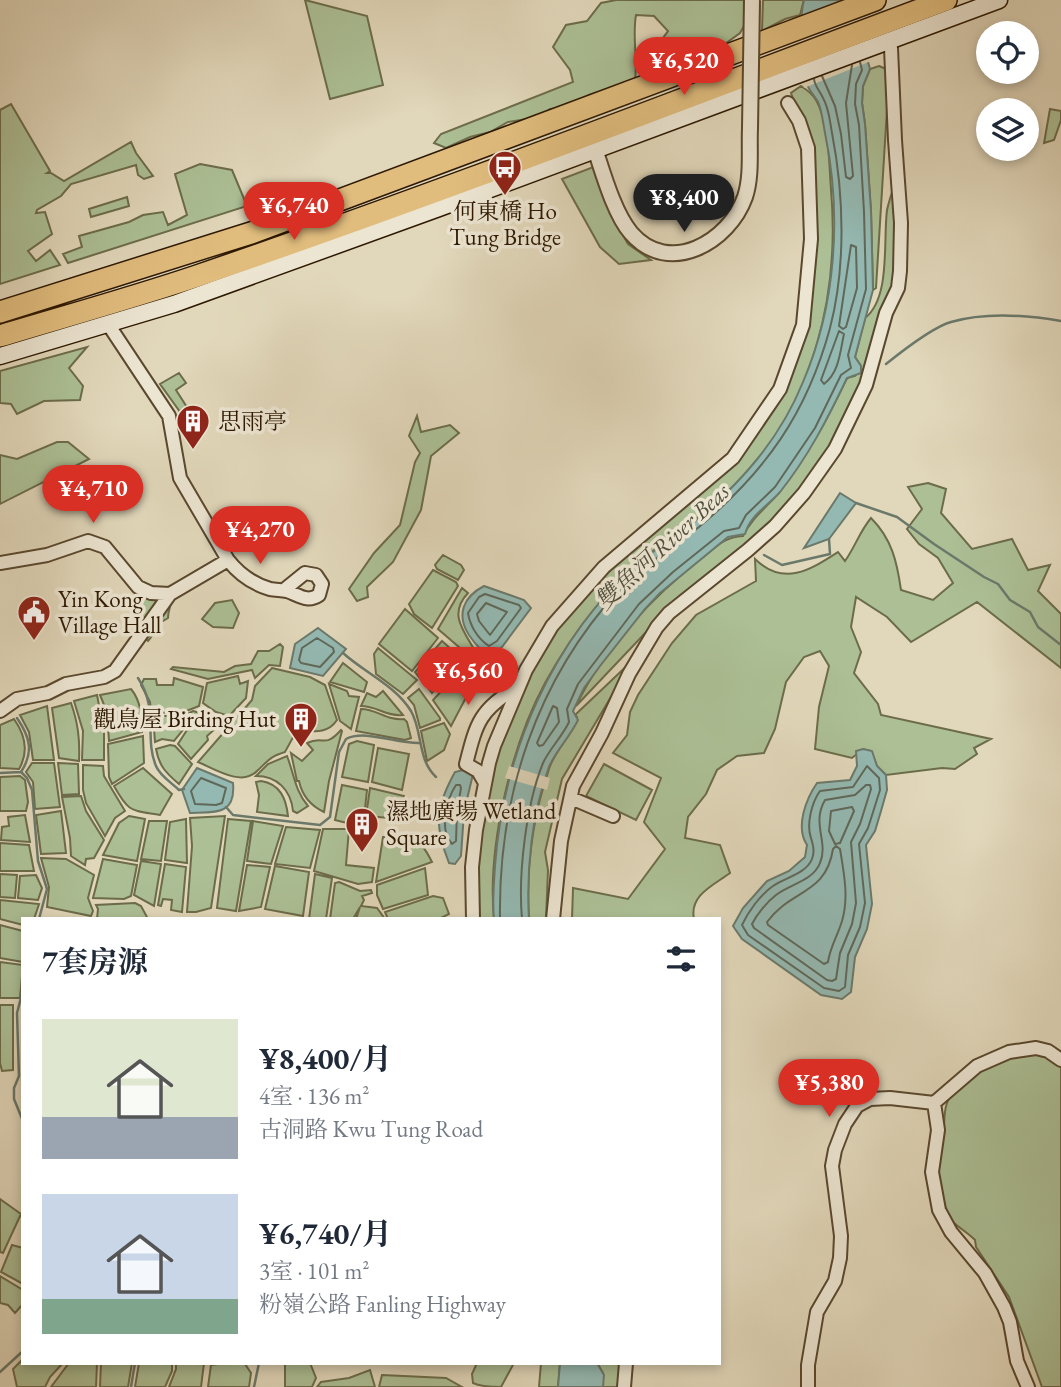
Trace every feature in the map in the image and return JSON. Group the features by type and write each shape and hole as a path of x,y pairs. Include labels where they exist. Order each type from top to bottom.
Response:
{"highway":[{"path":"0,336 197,276 542,151 782,71 880,34 946,0"},
{"path":"0,312 254,232 872,1"}],"main road":[{"path":"0,356 174,304 595,149 782,71 870,49 880,34 999,0"}],"street":[{"path":"595,149 622,218 641,242 657,250 682,253 713,241 738,212 748,184 752,0"},
{"path":"553,917 561,841 573,786 602,733 629,674 669,612 765,535 804,493 835,449 866,385 886,313 898,288 900,271 901,223 891,48 880,34"},
{"path":"473,917 472,867 485,782 494,746 519,686 552,626 604,567 733,458 780,389 803,325 811,239 808,148 799,121 788,103"},
{"path":"108,324 169,416 180,478 228,560 238,572 258,584 274,590 284,590"},
{"path":"0,563 47,555 88,541 105,547 138,587 151,593 170,594"},
{"path":"0,711 17,699 48,693 66,684 104,677 115,671 170,594 228,560"},
{"path":"485,782 478,771 466,764 478,725 489,706 519,686"},
{"path":"571,797 613,816"},
{"path":"808,1387 808,1365 817,1312 835,1281 840,1258 841,1236 832,1166 845,1124 857,1106 870,1099 934,1102 977,1066 1009,1052 1036,1048 1048,1051 1061,1060"},
{"path":"934,1102 938,1130 932,1172 940,1210 951,1232 985,1273 1004,1307 1010,1321 1017,1361 1028,1387"},
{"path":"624,1387 626,1365"}],"green space":[{"path":"305,0 367,16 383,85 330,99"},
{"path":"616,0 759,0 740,33 722,46 664,66 650,63 652,53 668,31 654,16 636,15 635,80 589,95 566,108 550,109 540,117 508,122 490,132 470,137 446,148 434,143 441,134 573,82 570,70 553,47 566,25 587,21 601,3"},
{"path":"763,0 804,0 800,15 785,19 762,31"},
{"path":"879,66 886,69 888,93 876,288 873,290 871,211 862,103 863,86 870,69"},
{"path":"801,86 810,92 824,120 829,155 833,229 826,308 803,383 786,418 764,451 738,482 715,504 625,575 587,619 554,667 522,736 504,798 494,861 494,917 476,917 480,834 499,745 528,674 568,614 604,571 738,459 809,319 811,149 791,93"},
{"path":"11,104 50,171 47,173 64,181 131,142 153,176 144,179 138,175 136,165 71,184 61,196 37,210 36,213 45,212 52,234 28,251 36,261 50,250 60,265 0,284 0,110"},
{"path":"1050,109 1061,111 1061,120 1054,140 1044,143"},
{"path":"200,164 232,170 247,206 68,263 63,254 82,247 79,236 129,222 143,215 163,212 168,225 187,215 175,174"},
{"path":"596,166 614,219 628,244 651,260 619,264 600,247 562,179"},
{"path":"895,183 897,255 894,285 856,396 825,457 777,519 667,610 576,706 600,664 647,607 716,546 725,540 743,536 800,463 847,378 855,376 861,366 855,357 865,318 879,297 882,283 887,210"},
{"path":"127,197 129,206 91,217 89,209"},
{"path":"87,347 69,368 83,386 80,400 44,401 17,414 11,404 0,403 0,371"},
{"path":"179,373 186,383 176,390 190,412 183,416 160,384"},
{"path":"417,416 421,432 450,425 459,433 431,456 421,510 393,562 367,587 368,597 357,601 349,589 374,553 400,525 415,462 420,453 409,436"},
{"path":"57,442 68,442 89,459 0,504 0,455 17,459"},
{"path":"928,483 946,489 941,513 972,549 1012,539 1028,570 1050,565 1038,591 1061,614 1061,668 977,602 911,642 887,617 856,597 851,627 861,652 854,673 878,704 881,715 991,739 974,748 977,754 955,769 942,768 886,775 877,766 871,751 863,749 852,758 815,749 819,707 829,666 820,651 804,657 786,682 775,729 764,753 737,756 717,770 706,794 688,817 685,838 720,845 730,873 699,897 695,903 694,917 572,917 573,888 628,899 665,849 644,822 661,778 613,753 627,735 630,712 638,695 672,643 696,615 756,581 755,559 776,572 787,574 807,570 838,552 845,561 871,518 884,534 892,551 901,590 933,600 953,583 938,558 919,544 907,529 922,509 908,487"},
{"path":"443,555 461,565 464,570 458,580 437,569 435,565"},
{"path":"433,570 456,582 458,586 432,628 414,614 409,604"},
{"path":"462,588 468,593 459,607 459,621 474,649 467,654 438,629"},
{"path":"143,594 172,595 168,618 163,621 153,617 154,630 148,641 136,632 135,628 142,609"},
{"path":"232,600 239,613 233,628 213,627 202,619 215,603"},
{"path":"405,609 438,638 412,671 379,644"},
{"path":"442,641 461,658 461,662 432,693 415,672"},
{"path":"280,644 283,647 280,666 269,665 255,678 252,670 208,679 171,669 173,667 224,672 235,666 251,664 258,651 269,651"},
{"path":"378,648 417,680 403,694 376,674 374,654"},
{"path":"477,653 489,665 490,670 471,688 451,726 433,700"},
{"path":"633,660 562,779 545,852 548,870 546,917 529,917 532,843 543,787 552,762 571,731 577,717 575,715"},
{"path":"343,663 367,682 364,692 330,682"},
{"path":"272,668 310,677 325,685 337,720 324,730 297,730 285,752 272,757 251,775 236,777 198,762 252,700 255,686"},
{"path":"238,676 240,684 248,681 246,698 229,716 216,712 203,703 207,683"},
{"path":"174,678 203,687 199,706 184,712 151,713 150,702 141,685 144,679 156,679 157,685 173,685"},
{"path":"329,684 347,691 349,696 359,697 351,729 340,721"},
{"path":"131,689 139,704 142,732 109,741 107,712 100,695"},
{"path":"419,689 440,718 420,728 414,705 408,698"},
{"path":"383,691 403,715 361,706 367,693 376,697"},
{"path":"97,695 104,731 104,760 82,760 83,731 74,701"},
{"path":"71,703 78,731 79,761 59,758 52,708"},
{"path":"47,706 54,760 33,760 29,732 20,715"},
{"path":"361,709 404,719 411,738 405,740 356,731"},
{"path":"193,711 225,720 207,736 208,740 191,759 178,744 187,730 187,714"},
{"path":"153,716 182,716 183,730 174,741 162,739 155,742"},
{"path":"14,719 23,738 25,750 22,763 19,769 0,768 0,725"},
{"path":"444,723 450,734 444,750 427,761 421,731"},
{"path":"341,730 324,812 308,800 297,781 291,753 302,761 313,750 307,743 331,739"},
{"path":"143,736 144,763 112,784 109,777 108,744"},
{"path":"357,741 374,745 368,782 342,777 349,744"},
{"path":"175,746 192,764 179,784 164,769 157,755 156,749"},
{"path":"378,748 409,754 402,790 372,782"},
{"path":"287,756 297,788 308,806 297,813 293,811 292,803 282,786 270,779 256,776 268,764"},
{"path":"32,763 54,763 60,807 35,809 33,782 26,772"},
{"path":"58,763 78,764 79,794 62,795"},
{"path":"604,764 652,790 636,820 586,796"},
{"path":"83,765 103,766 104,776 125,811 115,818 105,836 86,803"},
{"path":"143,768 172,794 160,815 127,806 114,786"},
{"path":"20,776 25,780 28,802 26,811 0,811 0,777"},
{"path":"256,782 273,785 281,793 288,816 257,812 259,795"},
{"path":"342,785 367,790 363,827 335,820"},
{"path":"370,788 404,796 402,819 366,816"},
{"path":"81,796 86,811 104,840 94,858 86,859 85,865 71,856 62,797"},
{"path":"61,811 66,853 41,854 36,815"},
{"path":"25,815 30,842 1,840 2,827 9,826 8,817"},
{"path":"129,816 145,819 137,861 103,855 119,823"},
{"path":"225,816 211,908 187,912 192,846 190,818"},
{"path":"186,819 187,863 165,860 170,822"},
{"path":"228,819 251,821 236,911 217,908"},
{"path":"149,821 167,821 161,861 141,859"},
{"path":"253,821 283,826 271,864 247,861"},
{"path":"286,827 320,830 310,868 275,864"},
{"path":"323,829 349,829 346,865 374,868 372,882 358,884 314,871"},
{"path":"406,836 422,846 432,862 376,882 383,837"},
{"path":"0,843 29,845 34,871 0,871"},
{"path":"41,858 66,859 94,875 88,898 93,911 91,916 47,907 49,887"},
{"path":"103,859 137,865 131,896 124,899 93,898"},
{"path":"141,861 161,864 154,906 134,895"},
{"path":"165,864 186,867 182,912 171,910 172,900 163,899 161,906 158,905"},
{"path":"247,865 270,867 261,907 239,911"},
{"path":"275,866 309,872 303,916 265,909"},
{"path":"425,868 428,895 383,909 377,895 377,885"},
{"path":"0,874 17,875 15,898 0,897"},
{"path":"315,874 332,878 326,917 309,917"},
{"path":"36,875 42,888 38,900 18,898 20,876"},
{"path":"339,882 360,891 371,890 372,893 362,896 364,900 361,906 377,908 384,917 357,917 360,907 354,917 330,917 335,883"},
{"path":"433,896 443,898 449,914 443,917 387,917 385,912"},
{"path":"0,900 39,904 35,917 21,917 21,924 0,919"},
{"path":"135,903 141,906 147,917 97,917 96,905"},
{"path":"0,925 21,930 21,962 0,958"},
{"path":"0,962 21,965 20,998 0,998"},
{"path":"0,1005 13,1005 13,1070 2,1071 0,1063"},
{"path":"1036,1051 1061,1064 1061,1387 1042,1387 1009,1297 976,1247 975,1240 954,1223 947,1211 936,1168 946,1107 953,1091 962,1081 984,1066"},
{"path":"0,1199 21,1214 3,1253 0,1252"},
{"path":"12,1245 21,1247 21,1283 1,1272"},
{"path":"0,1276 21,1289 21,1306 15,1313 8,1305 0,1303"},
{"path":"21,1361 21,1365 61,1365 45,1387 17,1387 13,1369"},
{"path":"68,1365 97,1365 96,1387 51,1387"},
{"path":"101,1365 132,1365 128,1387 100,1387"},
{"path":"139,1365 172,1365 165,1387 135,1387"},
{"path":"176,1365 204,1365 201,1387 169,1387"},
{"path":"211,1365 246,1365 251,1373 249,1387 208,1387"},
{"path":"285,1365 311,1365 316,1378 312,1387 285,1387"},
{"path":"476,1365 513,1365 501,1387 473,1383 472,1374"},
{"path":"541,1365 560,1365 558,1387 539,1387"},
{"path":"598,1365 622,1365 620,1387 603,1387 603,1373"},
{"path":"370,1370 375,1387 317,1387 321,1382 349,1378"},
{"path":"382,1375 446,1378 462,1387 379,1387"}],"water":[{"name":"雙魚河 River Beas","path":"804,0 850,0 870,69 863,86 862,103 871,211 873,290 855,357 861,366 861,373 847,378 800,465 780,492 755,516 745,534 728,537 660,593 584,688 573,711 578,720 549,767 538,803 528,881 529,917 494,917 495,866 509,782 537,701 557,662 608,593 646,558 728,492 758,459 794,403 814,353 823,322 833,259 833,196 821,113 808,86 804,64"},
{"path":"840,493 856,503 829,539 804,548"},
{"path":"484,586 524,600 531,608 494,656 486,653 469,635 462,614 471,595"},
{"path":"318,628 346,649 323,676 290,668 295,644"},
{"path":"856,751 872,751 877,766 886,775 887,790 875,831 866,845 872,904 867,929 855,957 851,992 842,999 821,995 742,939 733,926 743,908 767,881 789,871 805,857 807,845 802,830 803,813 813,790 817,783 850,780 857,766"},
{"path":"197,768 233,783 233,794 227,807 215,812 190,813 182,790"},
{"path":"463,770 473,774 464,812 461,856 455,864 449,863 444,850 439,817 448,785 455,772"},
{"path":"560,1365 598,1365 604,1375 603,1387 558,1387"}],"pier":[{"path":"844,0 853,0 871,61 804,88 797,17"},
{"path":"509,766 550,778 547,790 505,778"}],"waterway":[{"path":"886,364 926,334 951,322 1006,316 1061,321"},
{"path":"856,503 897,517 998,584 1010,600 1030,612 1038,627 1061,645"},
{"path":"764,555 782,565 830,554 829,539"},
{"path":"343,653 388,686 411,711 426,762 436,777"},
{"path":"138,678 148,701 151,745 156,766 179,790 184,789"},
{"path":"17,718 29,745 28,758 21,772"},
{"path":"226,807 233,815 320,825 330,817 339,752 346,739 372,736 420,743"},
{"path":"0,773 21,772 32,790 38,861 47,889 40,917"},
{"path":"21,998 17,1013 19,1076 14,1088 14,1099 21,1116"},
{"path":"0,1372 21,1353"},
{"path":"131,1387 135,1365"},
{"path":"254,1387 259,1365"}],"place":[{"name":"何東橋 Ho Tung Bridge","path":"505,197"},
{"name":"思雨亭","path":"193,451"},
{"name":"Yin Kong Village Hall","path":"34,642"},
{"name":"觀鳥屋 Birding Hut","path":"301,749"},
{"name":"濕地廣場 Wetland Square","path":"362,854"}]}
